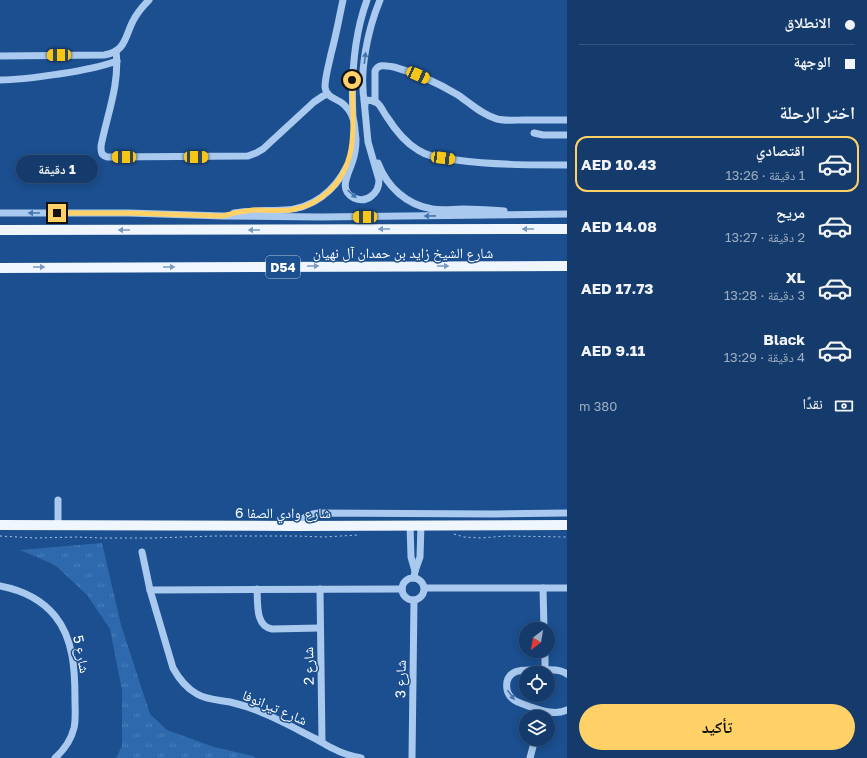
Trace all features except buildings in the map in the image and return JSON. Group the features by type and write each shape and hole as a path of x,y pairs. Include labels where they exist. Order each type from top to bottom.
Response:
{"main road":[{"name":"شارع الشيخ زايد بن حمدان آل نهيان","path":"0,230 567,230"},
{"name":"شارع الشيخ زايد بن حمدان آل نهيان","path":"0,268 567,266"},
{"name":"شارع وادي الصفا 6","path":"0,525 567,525"}],"street":[{"path":"0,56 108,54 116,51 123,44 134,20 149,0"},
{"path":"343,0 328,67 325,88 330,97 342,104 353,118 356,138 355,150 345,185 348,192 353,197 360,200 371,197 379,184 368,142 363,69 366,47 380,0"},
{"path":"223,216 244,211 284,210 308,205 322,198 337,182 348,162 352,147 353,65 358,30 367,0"},
{"path":"116,51 116,81 101,146 102,155 107,158 248,156 263,149 314,102 328,94"},
{"path":"0,80 28,78 82,70 117,61"},
{"path":"375,102 375,71 380,66 385,65 401,69 431,81 456,94 483,113 493,117 508,120 567,120"},
{"path":"364,100 371,100 379,104 390,121 411,145 429,156 496,164 567,165"},
{"path":"364,100 377,162 392,187 402,196 416,204 432,209 488,210 527,215"},
{"path":"534,133 543,135 567,135"},
{"path":"0,213 129,213 223,216 344,217 567,214"},
{"path":"58,500 58,526"},
{"path":"293,526 305,517 318,513 567,513"},
{"path":"410,525 411,557 414,572 424,584 425,588 424,593 419,599 410,600 403,594 402,589 404,582 410,578 414,572 420,557 421,525"},
{"path":"411,540 421,540"},
{"name":"شارع تيرانوفا","path":"142,552 150,590 173,668 191,691 199,696 240,704 252,708 322,742 333,749 361,758"},
{"name":"شارع 5","path":"0,586 24,592 36,599 55,616 67,636 72,658 75,690 75,726 71,738 65,748 55,758"},
{"path":"425,588 567,588"},
{"path":"544,588 544,622"},
{"path":"257,589 259,617 265,627 272,629 320,628"},
{"name":"شارع 2","path":"320,589 322,742"},
{"path":"150,590 402,589"},
{"name":"شارع 3","path":"412,758 414,600"},
{"path":"519,670 516,671 508,678 507,690 514,700 533,710"},
{"path":"555,671 567,674"},
{"path":"555,712 567,710"},
{"path":"530,758 533,746"}],"path":[{"path":"450,534 481,538 506,536 567,537"},
{"path":"0,536 34,538 154,538 297,536 324,538 360,535"}],"green space":[{"path":"102,543 121,625 150,714 167,730 214,747 256,758 116,758 122,746 122,690 110,629 87,595 55,565 20,550"}],"route":[{"path":"57,213 129,213 223,216 244,211 300,208 315,202 322,198 333,187 342,175 348,162 352,147 352,80"}]}
